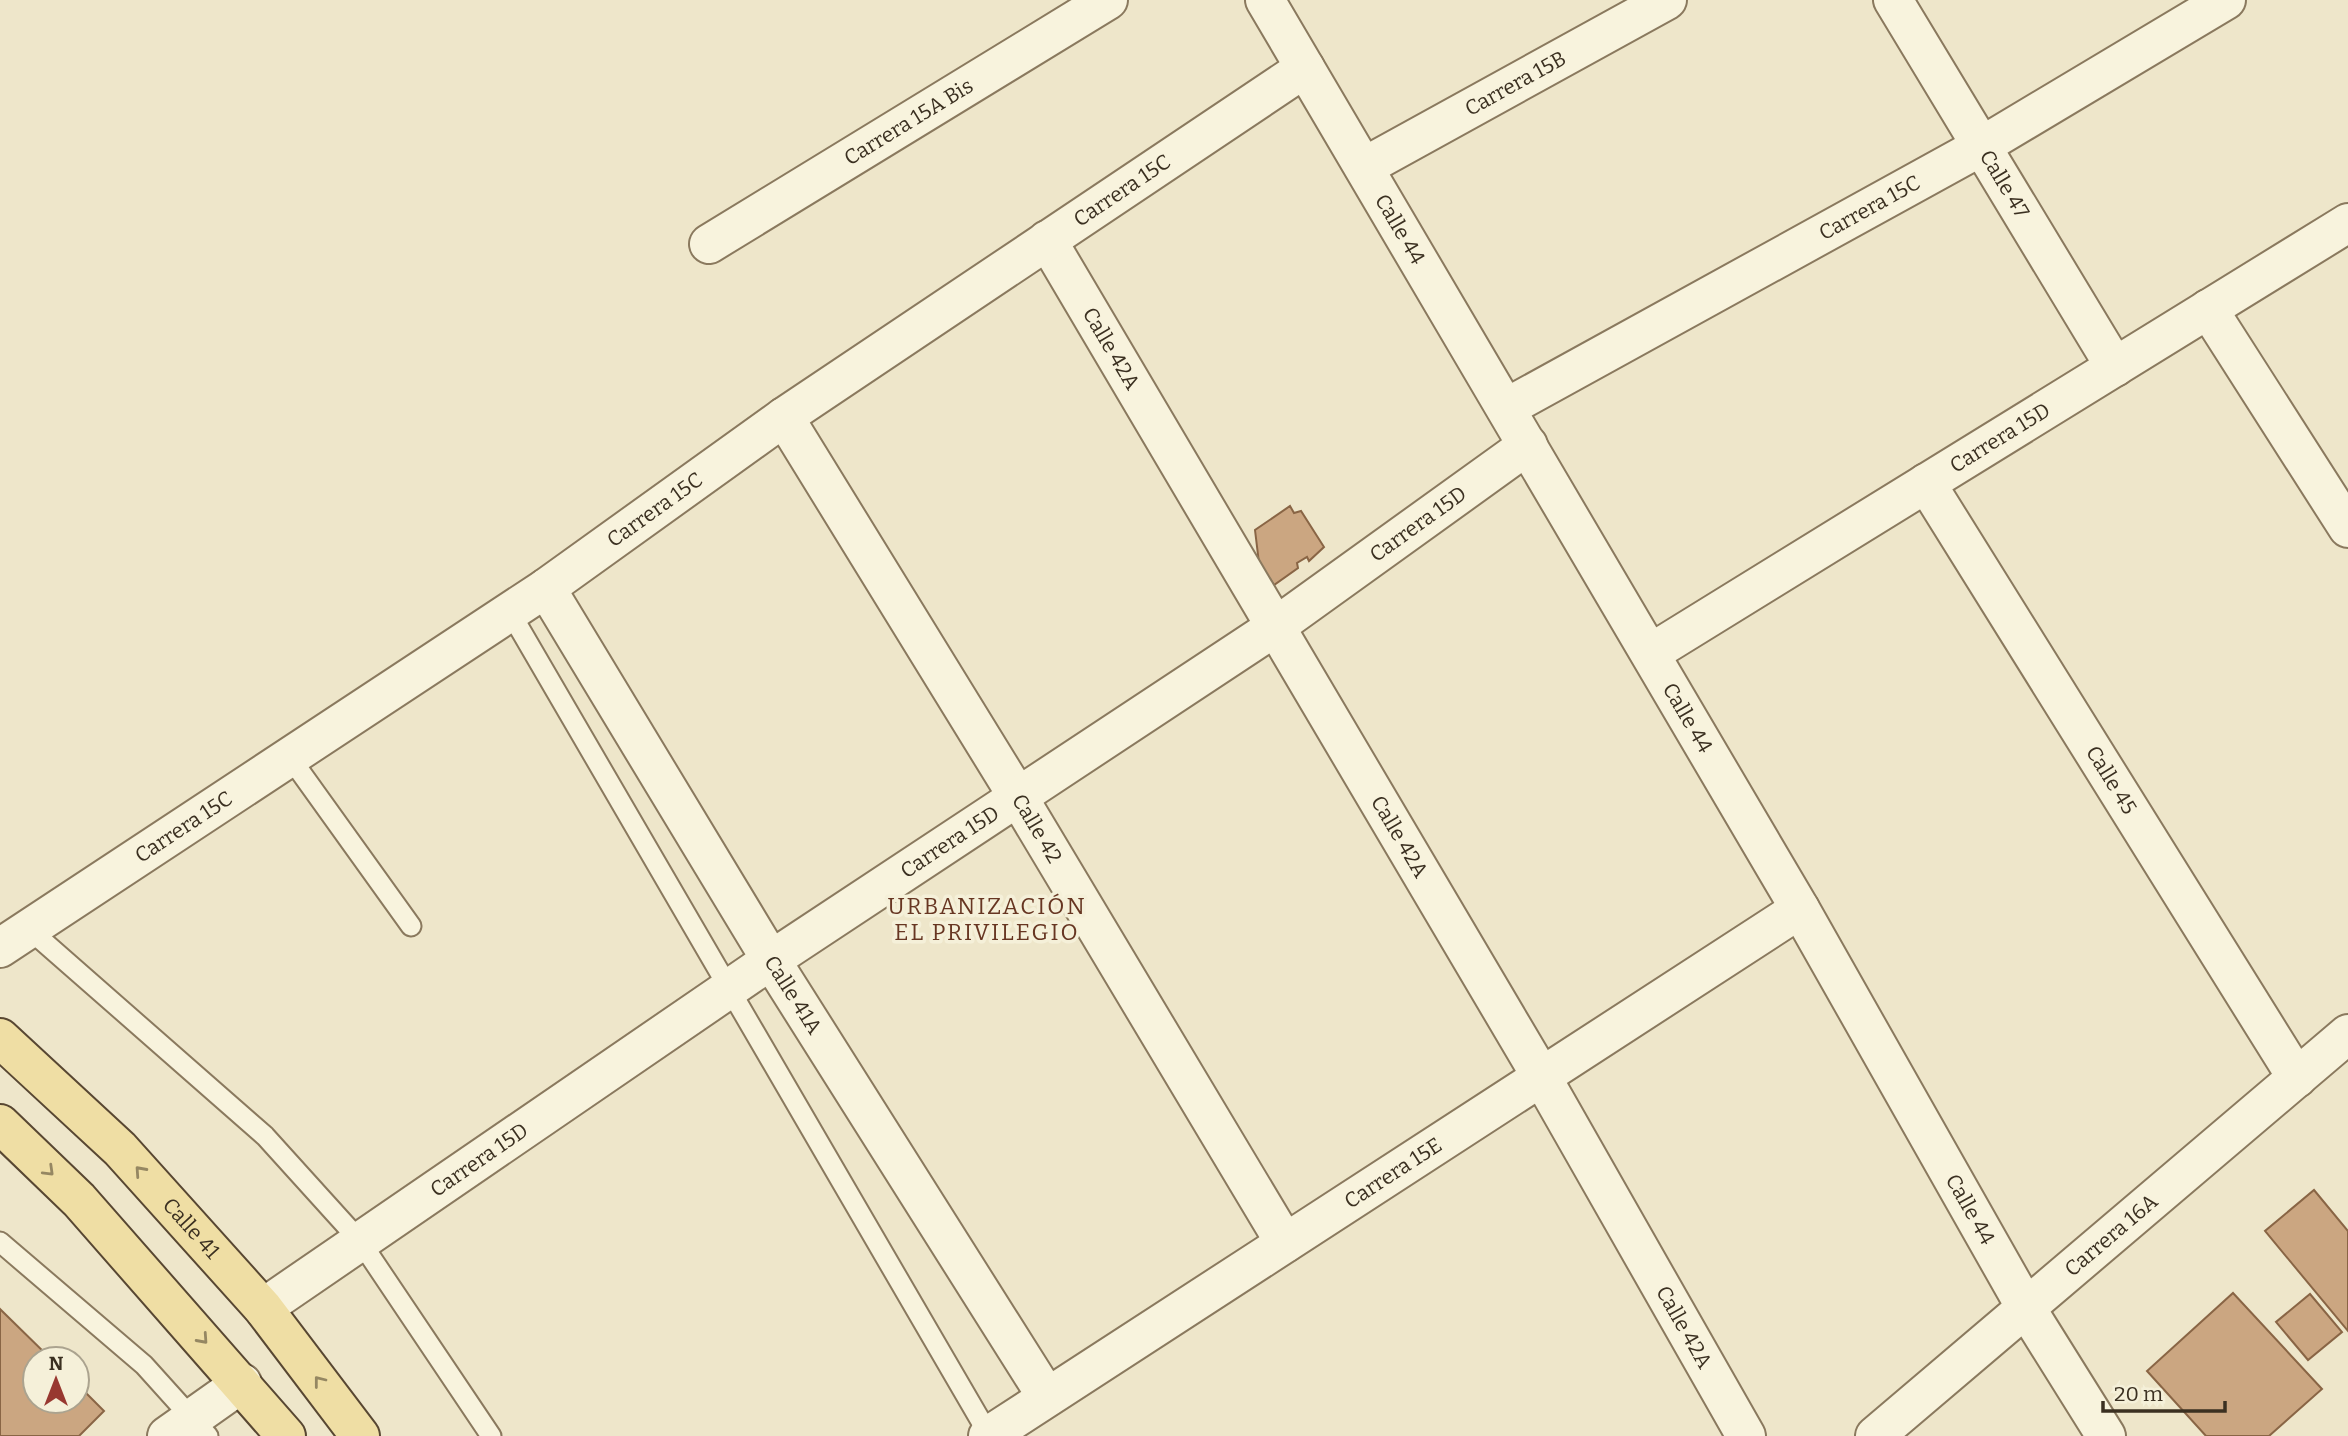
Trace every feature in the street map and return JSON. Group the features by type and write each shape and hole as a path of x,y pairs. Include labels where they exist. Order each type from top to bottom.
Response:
{"main road":[{"name":"Calle 41","path":"0,1038 120,1149 263,1308 360,1436"},
{"path":"0,1124 79,1200 242,1382 286,1436"}],"street":[{"name":"Carrera 15A Bis","path":"709,244 1108,0"},
{"name":"Calle 44","path":"1265,0 1800,909 2026,1308 2106,1436"},
{"name":"Carrera 15B","path":"1364,167 1667,0"},
{"name":"Calle 47","path":"1893,0 2115,367"},
{"name":"Carrera 15C","path":"1506,408 1980,147 2226,0"},
{"name":"Carrera 15C","path":"15,939 546,588 784,417 1305,68"},
{"name":"Carrera 15D","path":"1651,653 2348,223"},
{"name":"Calle 42A","path":"1047,240 1541,1076 1746,1436"},
{"path":"2208,309 2348,528"},
{"name":"Calle 42","path":"784,417 1018,797 1285,1243"},
{"name":"Carrera 15D","path":"263,1308 727,989 1275,627 1528,445"},
{"name":"Calle 45","path":"1926,483 2297,1078"},
{"name":"Calle 41A","path":"546,588 771,960 1047,1397"},
{"name":"Carrera 15E","path":"988,1436 1800,909"},
{"name":"Carrera 16A","path":"1875,1436 2348,1034"},
{"path":"190,1430 242,1382"}],"lane":[{"path":"510,612 988,1436"},
{"path":"289,757 411,926"},
{"path":"15,939 265,1136 359,1241 491,1436"},
{"path":"0,1242 144,1366 190,1430"}],"building":[{"path":"1290,506 1294,513 1301,511 1324,547 1309,561 1307,557 1297,563 1298,568 1274,585 1259,563 1255,530"},
{"path":"2314,1190 2348,1231 2348,1331 2265,1231"},
{"path":"2233,1293 2322,1389 2269,1436 2206,1436 2147,1371"},
{"path":"2310,1294 2342,1332 2308,1360 2276,1322"},
{"path":"0,1309 37,1345 21,1345 21,1415 91,1415 91,1398 104,1411 79,1436 0,1436"}],"district":[{"name":"URBANIZACIÓN EL PRIVILEGIO","path":"987,919"}]}
